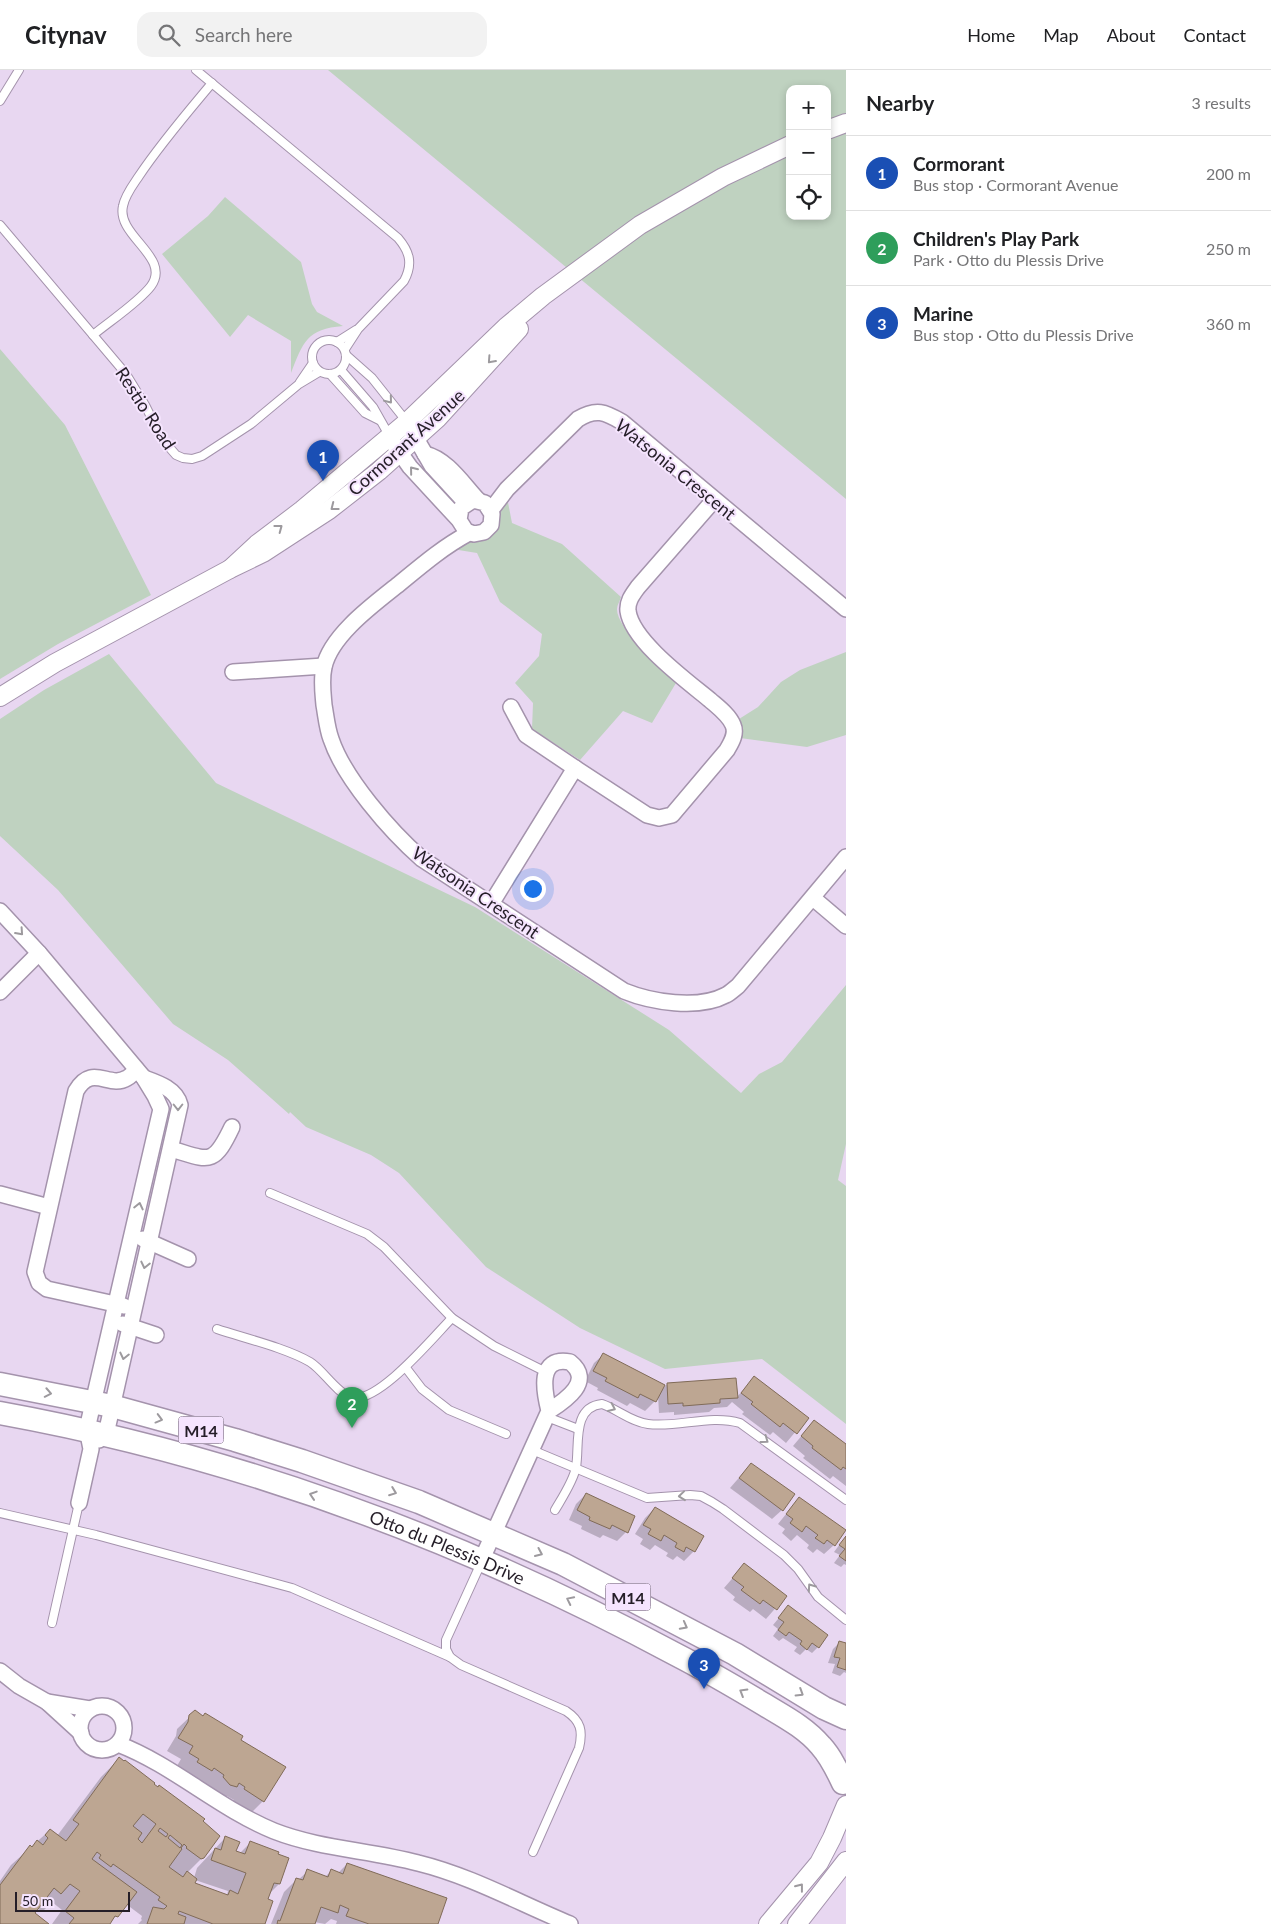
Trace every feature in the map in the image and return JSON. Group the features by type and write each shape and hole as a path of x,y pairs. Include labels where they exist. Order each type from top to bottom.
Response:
{"main road":[{"name":"Otto du Plessis Drive","path":"0,1384 103,1404 234,1440 302,1461 411,1499 563,1564 670,1618 759,1667 824,1708 846,1718"},
{"name":"Otto du Plessis Drive","path":"0,1413 95,1437 167,1449 359,1510 482,1559 567,1598 659,1645 720,1678 797,1724 823,1748 834,1764 844,1787"},
{"name":"Otto du Plessis Drive","path":"844,1787 842,1764 846,1750"}],"street":[{"path":"831,129 846,124"},
{"name":"Cormorant Avenue","path":"230,569 257,544 302,510 390,437 527,308 640,225 723,177 786,147"},
{"name":"Cormorant Avenue","path":"0,697 55,662 230,569 264,553 329,510 416,437 461,393 559,285"},
{"name":"Watsonia Crescent","path":"479,504 507,489 578,419 596,412 608,414 622,422 846,609"},
{"path":"390,437 399,452 428,488 463,526 479,534 488,529 492,520 479,504 432,466 407,422"},
{"path":"511,707 526,736 647,816 659,818 672,815 727,750 734,739 734,726 726,715 664,661 641,637 632,622 628,610 630,599 638,587 714,500"},
{"path":"463,526 460,510 479,504"},
{"name":"Watsonia Crescent","path":"463,526 449,544 358,617 343,633 324,666 322,690 330,738 338,757 371,804 408,847 422,859 624,991 640,998 680,1003 712,1000 726,995 738,986 846,857"},
{"path":"233,672 324,666"},
{"path":"491,904 575,768"},
{"path":"813,898 846,926"},
{"path":"0,911 39,953 140,1074 155,1096 161,1109 112,1322 103,1404"},
{"path":"0,992 39,953"},
{"path":"79,1503 103,1404 131,1327 171,1149 180,1105 178,1099 168,1089 140,1074 122,1080 97,1076 85,1080 76,1091 35,1272 39,1283 47,1290 135,1309"},
{"path":"171,1149 207,1159 214,1157 220,1150 232,1127"},
{"path":"0,1194 49,1207"},
{"path":"132,1235 188,1258"},
{"path":"112,1322 156,1335"},
{"path":"482,1559 548,1414 571,1395 577,1387 579,1380 578,1372 570,1362 563,1360 556,1362 546,1372 545,1388 548,1414"},
{"path":"0,1671 19,1686 48,1702 81,1733"},
{"path":"48,1702 90,1709 98,1706 107,1706 115,1709 121,1715 125,1724 121,1738 103,1750 94,1749 83,1740 81,1733 82,1720 90,1709"},
{"path":"121,1738 136,1751 223,1805 247,1819 273,1830 304,1842 416,1862 445,1870 570,1924"},
{"path":"768,1924 819,1863 846,1805"},
{"path":"797,1924 846,1861"}],"lane":[{"path":"0,101 19,70"},
{"path":"196,70 398,238 409,253 409,272 404,282 358,329 345,352 345,363 341,370 330,374 319,372 313,363 313,351 318,344 328,340 336,342 345,352 372,378 407,422"},
{"path":"94,335 144,294 152,284 155,276 155,267 151,258 128,230 122,207 128,192 148,162 212,83"},
{"name":"Restio Road","path":"0,225 94,335 136,389 168,448 176,455 192,459 202,456 251,424 299,384 319,372"},
{"path":"336,342 358,329"},
{"name":"Restio Road","path":"299,384 313,363"},
{"path":"341,370 373,407 390,437"},
{"path":"330,374 366,413 379,420"},
{"path":"270,1193 367,1234 384,1247 452,1318 494,1346 546,1372"},
{"path":"217,1329 292,1354 310,1362 350,1397 357,1398 366,1395 406,1368 452,1318"},
{"path":"406,1368 422,1389 449,1410 506,1434"},
{"path":"556,1510 576,1469 578,1429 582,1418 596,1404 602,1404 645,1423 658,1425 728,1419 740,1422 846,1500"},
{"path":"548,1414 578,1429"},
{"path":"532,1450 647,1498 701,1496 723,1508 784,1555 798,1569 818,1598 846,1620"},
{"path":"52,1623 79,1503"},
{"path":"0,1513 72,1529 292,1588 450,1657 478,1674 566,1711 576,1718 581,1726 582,1736 579,1748 533,1852"},
{"path":"450,1657 446,1649 446,1640 482,1559"}],"green space":[{"path":"328,70 846,70 846,499"},
{"path":"225,197 301,262 312,304 317,312 343,326 321,330 308,339 299,353 291,373 291,341 248,315 230,337 162,254 208,216"},
{"path":"0,349 65,425 151,595 58,644 0,679"},
{"path":"506,492 512,523 562,544 621,597 617,609 624,627 641,648 676,683 652,723 623,711 580,760 532,729 533,703 515,683 539,656 542,634 500,602 477,553 446,548 492,530"},
{"path":"846,652 846,735 807,747 740,738 739,719 758,707 781,682 800,670"},
{"path":"109,654 216,783 475,907 669,1030 741,1093 759,1074 782,1062 846,985 846,1144 838,1180 846,1186 846,1424 762,1359 665,1369 580,1328 486,1267 399,1173 371,1155 306,1127 228,1060 173,1024 58,890 0,836 0,719 44,690"}],"building":[{"path":"603,1353 665,1385 656,1402 640,1394 638,1398 605,1381 607,1378 593,1371"},
{"path":"754,1376 809,1418 797,1434 783,1423 780,1427 751,1404 753,1402 741,1393"},
{"path":"736,1378 738,1398 720,1399 720,1403 683,1406 683,1403 668,1404 667,1383"},
{"path":"814,1420 846,1444 846,1469 843,1467 841,1470 812,1448 813,1446 801,1436"},
{"path":"751,1463 795,1494 783,1511 739,1478"},
{"path":"586,1493 635,1516 628,1533 612,1525 610,1529 589,1520 590,1517 577,1510"},
{"path":"799,1497 846,1530 835,1546 827,1540 824,1544 815,1538 818,1535 806,1526 802,1532 790,1523 793,1519 786,1514"},
{"path":"655,1507 704,1536 695,1552 686,1547 684,1552 675,1547 677,1543 664,1535 661,1541 648,1534 651,1529 643,1525"},
{"path":"846,1536 846,1561 839,1556 845,1549 839,1545"},
{"path":"744,1563 787,1596 777,1610 763,1600 760,1604 741,1590 744,1587 732,1578"},
{"path":"788,1605 828,1635 819,1648 812,1643 807,1650 800,1644 802,1641 789,1632 786,1636 778,1630 784,1622 778,1618"},
{"path":"839,1641 846,1643 846,1670 837,1667 840,1658 834,1657"},
{"path":"195,1710 203,1716 205,1713 243,1736 241,1740 286,1767 264,1802 244,1789 245,1787 239,1783 237,1787 230,1785 223,1777 224,1775 214,1768 212,1771 197,1762 199,1759 189,1753 193,1746 178,1738 188,1722 189,1715"},
{"path":"119,1757 158,1787 159,1785 205,1819 203,1821 220,1836 204,1858 201,1859 186,1848 184,1844 169,1867 183,1877 187,1871 197,1879 195,1883 228,1895 230,1890 238,1894 246,1873 211,1860 215,1848 221,1850 225,1836 240,1842 236,1851 245,1854 250,1841 279,1852 278,1854 289,1858 280,1884 274,1883 268,1899 273,1901 265,1924 213,1924 179,1911 178,1914 186,1917 184,1924 147,1924 153,1907 164,1909 167,1906 158,1900 160,1897 113,1864 111,1867 99,1858 101,1855 97,1852 92,1859 137,1892 118,1917 115,1916 110,1924 69,1924 74,1918 65,1911 80,1891 70,1884 61,1894 54,1888 35,1913 49,1924 0,1924 0,1885 30,1845 32,1847 37,1840 43,1845 48,1838 45,1835 50,1829 66,1841 79,1824 73,1820","holes":["143,1814 156,1824 142,1843 138,1839 142,1833 133,1826","160,1828 168,1834 166,1837 158,1831","170,1835 182,1845 180,1848 168,1838"]},
{"path":"347,1863 447,1898 438,1924 369,1924 346,1916 349,1909 340,1905 338,1913 321,1907 315,1924 277,1924 278,1920 280,1921 296,1878 303,1880 307,1869 328,1877 331,1869 343,1874"}],"place":[{"name":"Cormorant","path":"323,481"},
{"name":"Children's Play Park","path":"352,1428"},
{"name":"Marine","path":"704,1689"}]}
